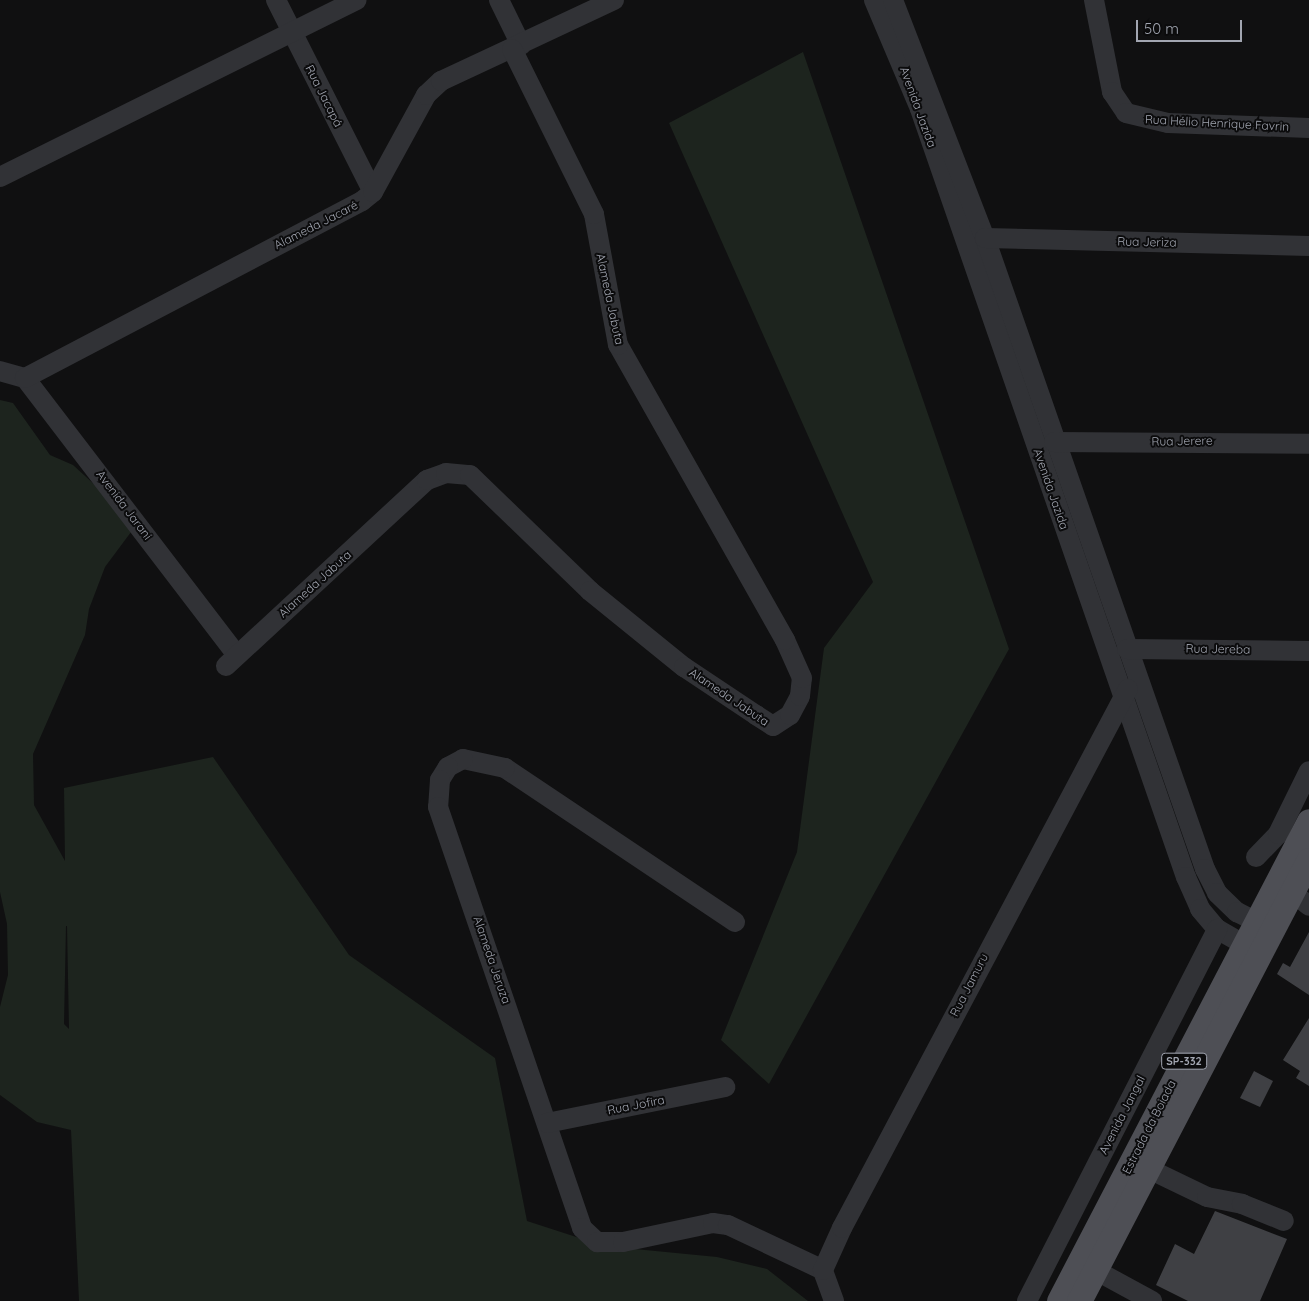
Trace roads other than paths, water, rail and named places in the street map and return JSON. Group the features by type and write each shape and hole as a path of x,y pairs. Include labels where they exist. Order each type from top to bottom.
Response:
{"main road":[{"name":"Estrada da Boiada","path":"1059,1301 1263,926 1309,821"},
{"name":"Estrada da Boiada","path":"1263,926 1300,899 1309,860"},
{"name":"Estrada da Boiada","path":"1079,1301 1149,1169 1251,949"}],"street":[{"name":"Rua Jacapá","path":"276,0 373,192"},
{"path":"0,177 356,0"},
{"path":"500,0 516,47"},
{"name":"Alameda Jacaré","path":"25,378 342,213 373,192 426,95 441,81 614,0"},
{"name":"Avenida Jazida","path":"874,0 977,240"},
{"name":"Avenida Jazida","path":"893,0 1047,444 1124,694 1186,877 1200,909 1217,929 1251,949"},
{"name":"Rua Hélio Henrique Favrin","path":"1094,0 1112,92 1126,113 1168,123 1309,128"},
{"name":"Alameda Jabuta","path":"232,660 427,480 446,473 470,475 590,591 684,667 756,716 773,726 790,715 800,696 802,678 785,640 618,345 594,214 516,47"},
{"name":"Rua Jeriza","path":"977,240 1309,246"},
{"path":"0,371 25,378"},
{"name":"Avenida Jarani","path":"25,378 232,660"},
{"name":"Avenida Jazida","path":"1047,444 1137,675 1205,869 1217,893 1263,926"},
{"name":"Rua Jerere","path":"1047,444 1309,444"},
{"name":"Rua Jereba","path":"1127,649 1309,651"},
{"name":"Rua Jamuru","path":"823,1270 1124,694 1137,675"},
{"name":"Alameda Jeruza","path":"735,922 505,768 476,758 448,767 440,780 438,807 578,1217 598,1242 623,1242 713,1223 728,1224 823,1270"},
{"path":"1256,857 1278,834 1309,771"},
{"name":"Avenida Jangal","path":"1027,1301 1217,929"},
{"name":"Rua Jofira","path":"547,1123 725,1088"},
{"path":"1149,1169 1207,1197 1242,1204 1284,1221"},
{"path":"823,1270 834,1301"},
{"path":"1095,1270 1152,1301"}]}
